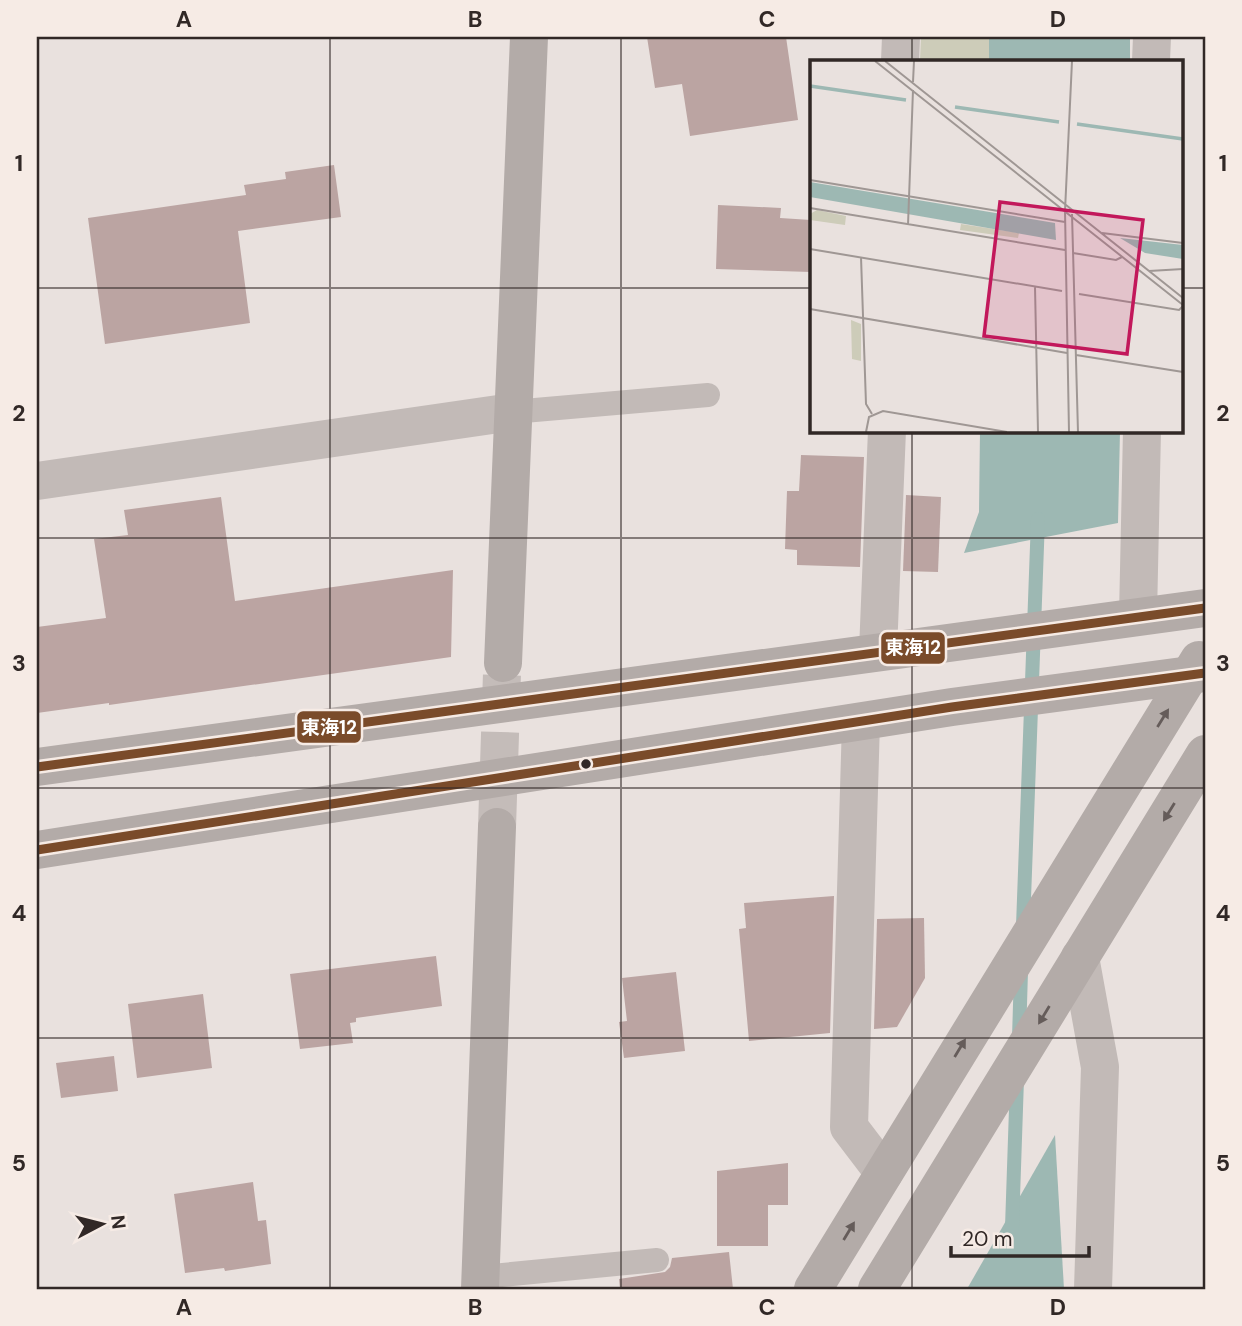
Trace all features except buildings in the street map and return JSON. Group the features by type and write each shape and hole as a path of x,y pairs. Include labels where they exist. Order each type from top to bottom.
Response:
{"street":[{"path":"503,663 529,37"},
{"path":"900,60 901,37"},
{"path":"1151,60 1152,37"},
{"path":"37,481 512,412"},
{"path":"878,652 887,432"},
{"path":"1138,616 1142,432"},
{"path":"37,767 1205,608"},
{"path":"37,850 952,707 1146,681 1200,666"},
{"path":"813,1289 1088,838 1200,666"},
{"path":"861,722 849,1127 884,1173"},
{"path":"877,1289 1205,754"},
{"path":"481,1283 496,827"},
{"path":"1080,957 1101,1067 1093,1289"}],"lane":[{"path":"512,412 708,395"},
{"path":"481,1283 657,1260"}],"green space":[{"path":"921,37 989,37 989,60 920,60"}],"water":[{"path":"989,37 1130,37 1130,60 989,60"},
{"path":"980,432 1120,432 1118,523 964,553 979,512"},
{"path":"1055,1135 1064,1289 967,1289"}],"waterway":[{"path":"1023,926 1038,519"},
{"path":"1019,1038 1021,971"},
{"path":"1012,1227 1017,1079"}],"tunnel":[{"path":"497,827 502,673"}],"transit line":[{"name":"東海12","path":"37,767 1205,608"},
{"name":"東海12","path":"37,850 952,707 1205,673"}]}
